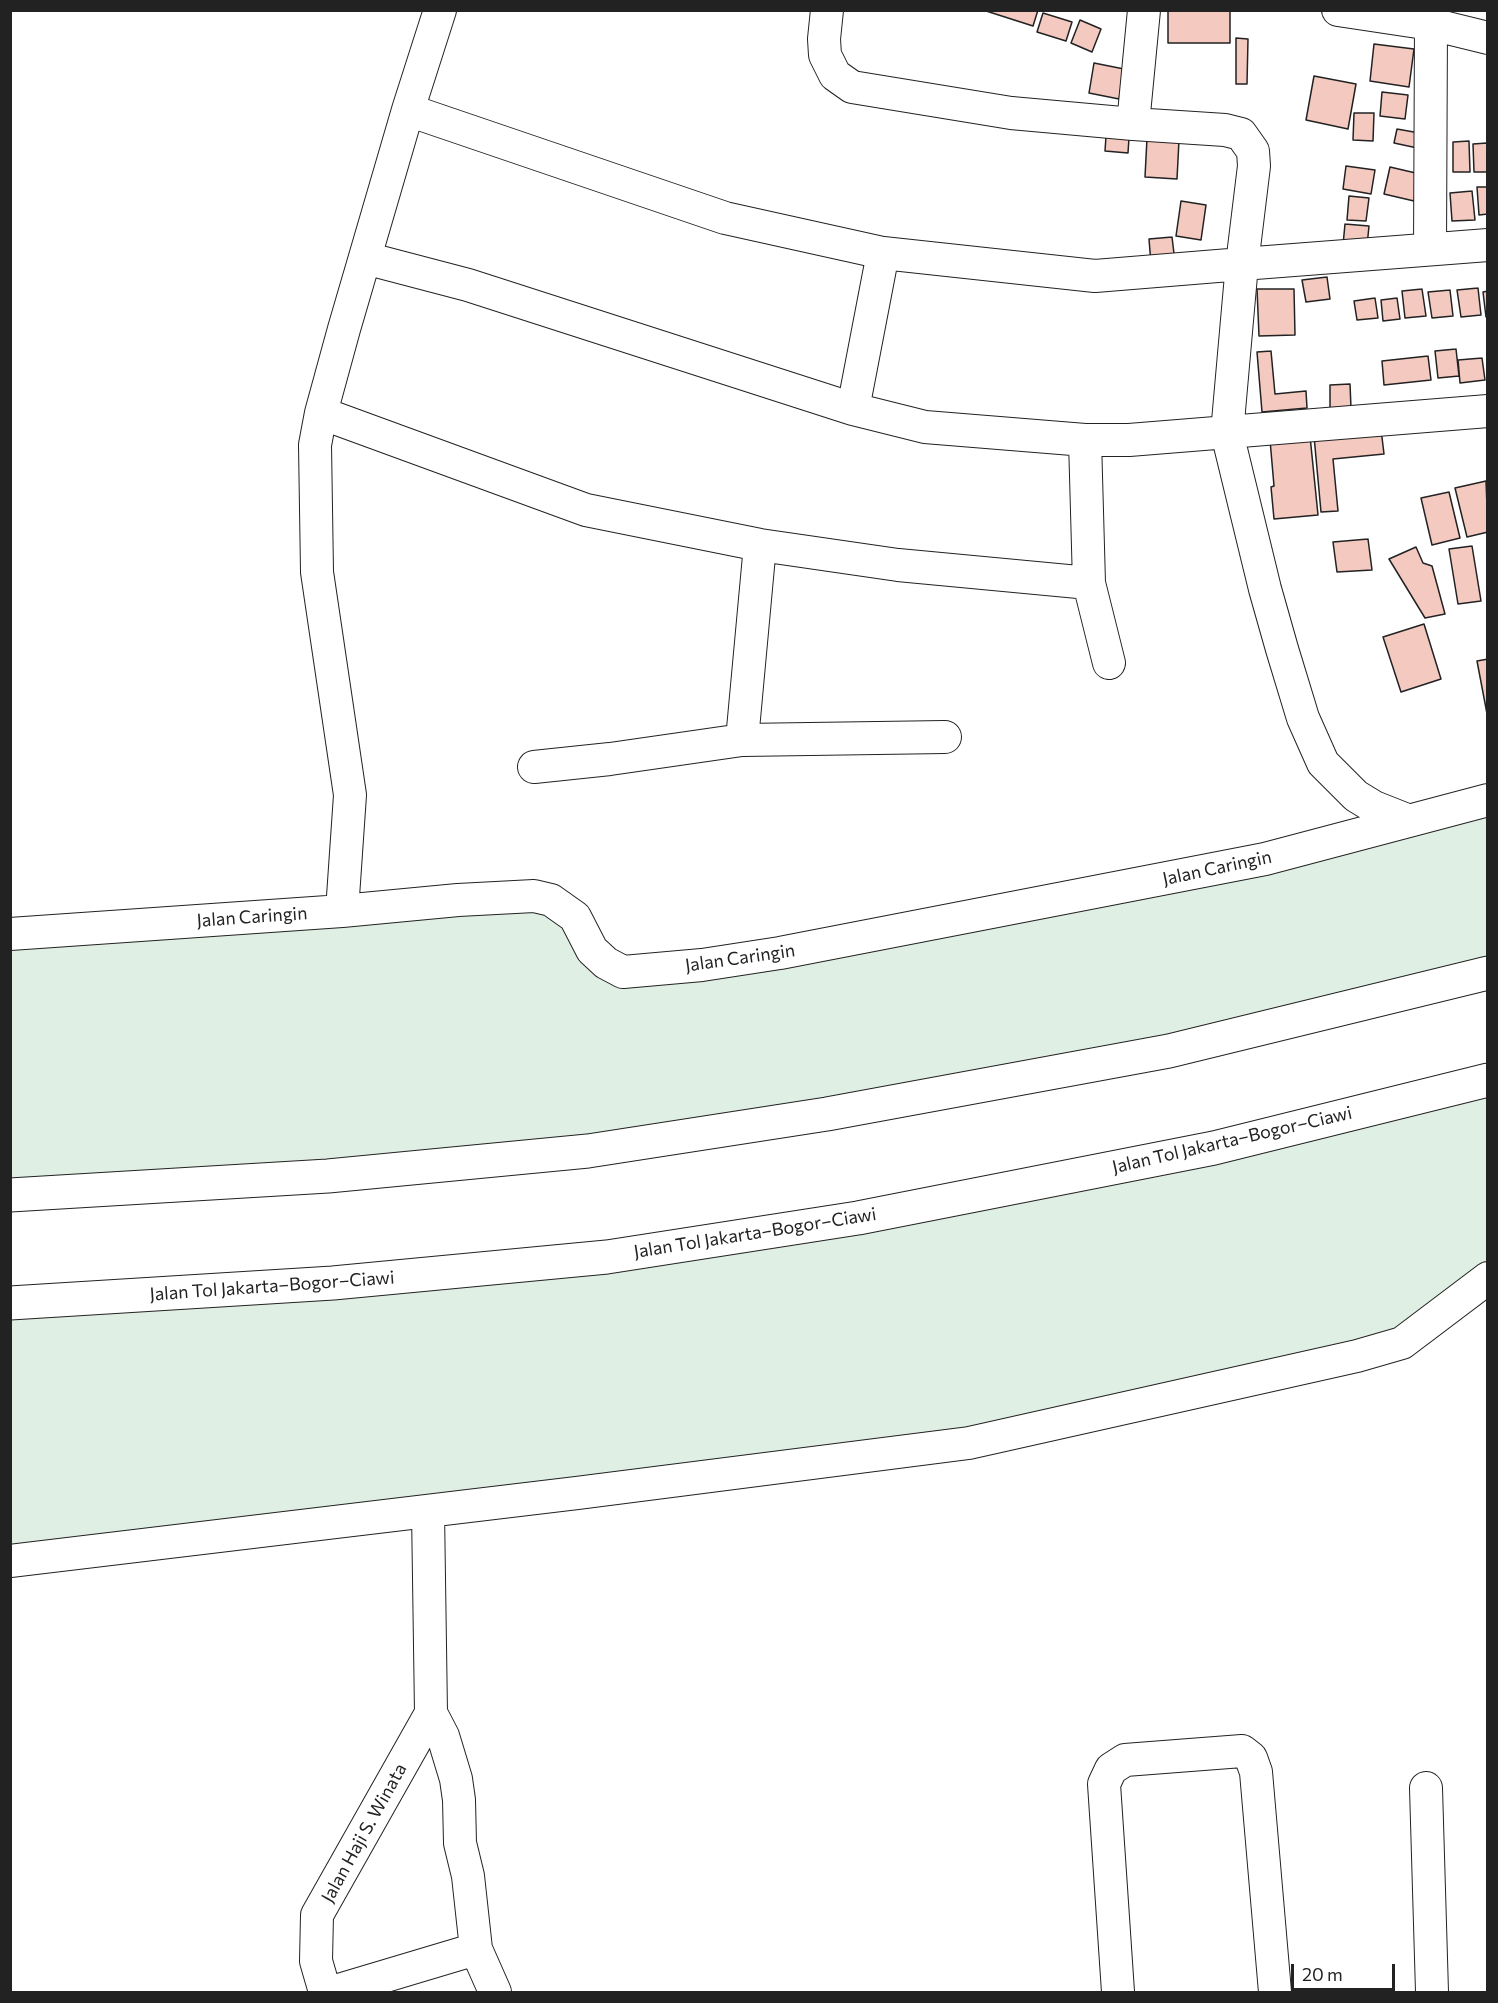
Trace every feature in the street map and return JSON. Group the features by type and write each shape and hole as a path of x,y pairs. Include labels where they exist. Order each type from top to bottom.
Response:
{"highway":[{"path":"10,1195 328,1176 588,1151 827,1114 1168,1051 1488,973"},
{"name":"Jalan Tol Jakarta–Bogor–Ciawi","path":"10,1303 333,1283 618,1256 858,1218 1214,1148 1488,1080"}],"street":[{"path":"342,911 350,795 317,572 315,445 321,413 365,258 440,10"},
{"path":"827,10 825,55 835,75 852,87 1011,113 1225,130 1241,135 1250,145 1253,151 1254,166 1242,264 1227,433 1265,589 1308,732 1323,763 1356,796 1374,807 1407,820"},
{"path":"1133,124 1144,10"},
{"path":"1338,10 1432,17 1488,38"},
{"path":"1430,249 1432,17"},
{"path":"408,110 725,218 884,253 1095,276 1488,245"},
{"path":"853,409 884,253"},
{"path":"365,258 468,285 853,409 925,427 1085,440 1130,440 1488,411"},
{"path":"321,413 586,510 760,545 898,566 1089,583"},
{"path":"1085,440 1089,583 1109,663"},
{"path":"742,740 760,545"},
{"path":"534,767 610,759 742,740 945,737"},
{"name":"Jalan Caringin","path":"10,934 342,911 458,900 534,897 551,900 575,918 592,950 606,963 623,972 702,965 780,953 1265,859 1488,800"},
{"path":"10,1561 969,1443 1357,1356 1402,1343 1488,1278"},
{"path":"428,1511 431,1713 443,1736 456,1779 460,1842 468,1876 476,1949 495,1992"},
{"name":"Jalan Haji S. Winata","path":"325,1992 316,1960 317,1915 431,1713"},
{"path":"1118,1992 1104,1784 1111,1769 1125,1760 1242,1751 1251,1758 1256,1772 1275,1992"},
{"path":"1426,1788 1432,1992"},
{"path":"332,1992 476,1949"}],"green space":[{"path":"1487,800 1487,973 588,1151 11,1195 11,934 534,896 623,972"},
{"path":"1487,1080 1487,1278 1402,1343 969,1443 11,1561 11,1301 607,1257"}],"building":[{"path":"983,10 1038,10 1033,26"},
{"path":"1168,10 1230,10 1230,43 1168,43"},
{"path":"1043,13 1072,22 1066,41 1037,32"},
{"path":"1080,20 1101,29 1092,52 1071,43"},
{"path":"1236,38 1248,39 1247,84 1236,84"},
{"path":"1374,44 1414,49 1409,87 1370,81"},
{"path":"1094,63 1124,69 1119,99 1089,93"},
{"path":"1314,76 1356,84 1348,129 1306,120"},
{"path":"1382,92 1408,95 1405,119 1380,116"},
{"path":"1354,113 1374,113 1373,141 1353,140"},
{"path":"1397,129 1425,134 1422,149 1394,143"},
{"path":"1106,136 1129,138 1128,153 1105,151"},
{"path":"1147,138 1179,140 1177,179 1145,177"},
{"path":"1469,141 1470,172 1453,172 1453,142"},
{"path":"1487,143 1488,172 1474,172 1473,144"},
{"path":"1346,166 1375,170 1371,194 1343,189"},
{"path":"1390,167 1420,174 1414,201 1384,194"},
{"path":"1477,187 1488,187 1488,214 1479,215"},
{"path":"1472,191 1475,220 1452,221 1450,193"},
{"path":"1349,196 1369,198 1366,221 1347,220"},
{"path":"1181,201 1206,205 1201,240 1176,236"},
{"path":"1345,224 1369,226 1367,246 1343,245"},
{"path":"1172,237 1175,262 1151,264 1149,239"},
{"path":"1327,277 1330,299 1306,302 1302,280"},
{"path":"1478,288 1481,315 1461,317 1457,290"},
{"path":"1257,289 1294,289 1295,335 1259,336"},
{"path":"1422,289 1426,316 1405,318 1402,291"},
{"path":"1450,290 1453,316 1432,318 1428,292"},
{"path":"1488,291 1488,317 1486,317 1483,292"},
{"path":"1375,298 1378,318 1357,320 1354,301"},
{"path":"1397,298 1400,319 1383,321 1381,300"},
{"path":"1456,349 1459,376 1438,378 1435,351"},
{"path":"1271,351 1275,394 1306,391 1307,408 1262,412 1257,352"},
{"path":"1428,356 1431,380 1384,385 1382,361"},
{"path":"1482,358 1485,380 1460,383 1458,360"},
{"path":"1350,384 1351,408 1330,409 1330,385"},
{"path":"1381,429 1384,454 1333,459 1338,511 1321,512 1314,436"},
{"path":"1310,436 1318,515 1274,519 1270,440"},
{"path":"1486,481 1488,532 1467,537 1455,488"},
{"path":"1449,492 1460,538 1432,545 1421,498"},
{"path":"1368,539 1372,570 1337,572 1333,542"},
{"path":"1472,546 1481,601 1458,604 1449,549"},
{"path":"1416,547 1423,563 1432,566 1445,614 1425,618 1389,559"},
{"path":"1424,624 1441,679 1401,692 1383,637"},
{"path":"1488,659 1488,719 1477,661"}]}
